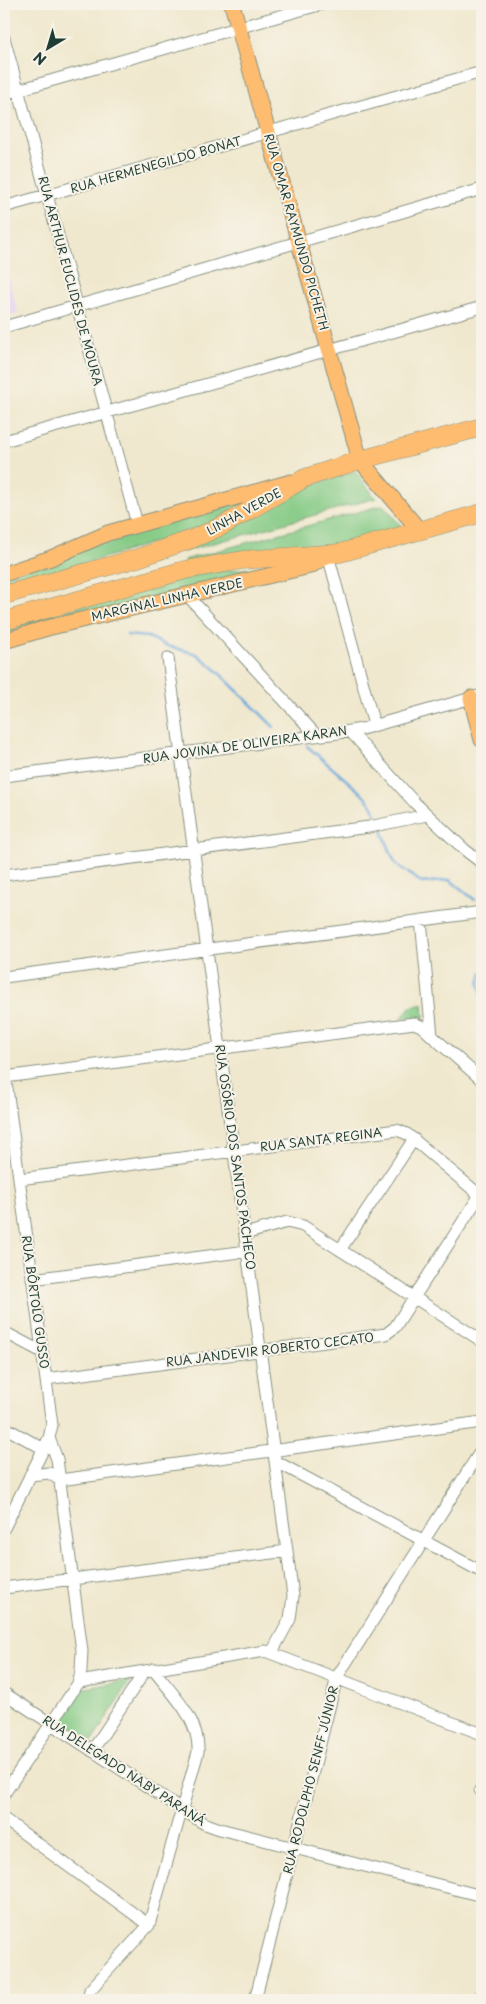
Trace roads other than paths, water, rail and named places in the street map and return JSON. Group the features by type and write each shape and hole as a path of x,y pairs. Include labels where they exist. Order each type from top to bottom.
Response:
{"highway":[{"name":"LINHA VERDE","path":"4,595 138,558 192,540 224,525 305,478 360,460 482,427"},
{"path":"4,621 211,564 243,560 328,555 355,550 482,512"}],"main road":[{"name":"RUA OMAR RAYMUNDO PICHETH","path":"232,4 360,460"},
{"path":"360,460 420,531"},
{"path":"4,574 51,558 108,533 305,478"},
{"name":"MARGINAL LINHA VERDE","path":"4,641 47,628 310,566 328,555"},
{"path":"477,696 482,740"}],"street":[{"path":"4,94 322,4"},
{"name":"RUA ARTHUR EUCLIDES DE MOURA","path":"4,38 137,524"},
{"name":"RUA HERMENEGILDO BONAT","path":"4,207 482,72"},
{"path":"4,327 482,188"},
{"path":"4,441 482,306"},
{"path":"328,555 374,725"},
{"path":"187,595 316,736"},
{"name":"RUA OSÓRIO DOS SANTOS PACHECO","path":"168,658 293,1596 292,1612 286,1628 272,1652"},
{"name":"RUA JOVINA DE OLIVEIRA KARAN","path":"4,776 350,731 477,696"},
{"path":"350,731 427,815 469,854 482,863"},
{"path":"4,875 369,827 427,815"},
{"path":"4,977 482,912"},
{"path":"421,920 432,1036"},
{"path":"4,1072 220,1049 414,1023 421,1026 482,1080"},
{"name":"RUA BÔRTOLO GUSSO","path":"4,1072 52,1425 44,1449 4,1528"},
{"name":"RUA SANTA REGINA","path":"19,1179 397,1130 403,1131 414,1139 481,1196"},
{"path":"340,1250 414,1139"},
{"path":"4,1159 16,1161"},
{"name":"RUA JANDEVIR ROBERTO CECATO","path":"46,1379 383,1335 395,1327 481,1196"},
{"path":"245,1234 278,1224 295,1223 312,1231 482,1341"},
{"path":"32,1279 247,1251"},
{"path":"4,1332 42,1352"},
{"path":"30,1475 49,1474 60,1480 275,1456 482,1422"},
{"path":"4,1427 44,1449"},
{"path":"4,1794 79,1682 82,1670 82,1651 60,1480 55,1452 49,1438"},
{"path":"275,1456 482,1572"},
{"name":"RUA RODOLPHO SENFF JÚNIOR","path":"255,2000 337,1678 480,1457"},
{"path":"4,1588 287,1551"},
{"path":"79,1682 251,1652 272,1652 482,1734"},
{"path":"92,1751 149,1670"},
{"path":"88,2000 90,1990 149,1926 198,1752 197,1733 188,1714 149,1670"},
{"name":"RUA DELEGADO NABY PARANÁ","path":"4,1693 182,1810 212,1826 482,1896"},
{"path":"4,1818 149,1926"},
{"path":"480,2000 482,1993"}],"waterway":[{"path":"127,635 148,637 167,646 197,654 214,668 274,727"},
{"path":"307,746 360,792 373,806 379,823"},
{"path":"381,828 395,863 422,883 450,880 475,900"},
{"path":"482,972 479,984 482,994"}]}
